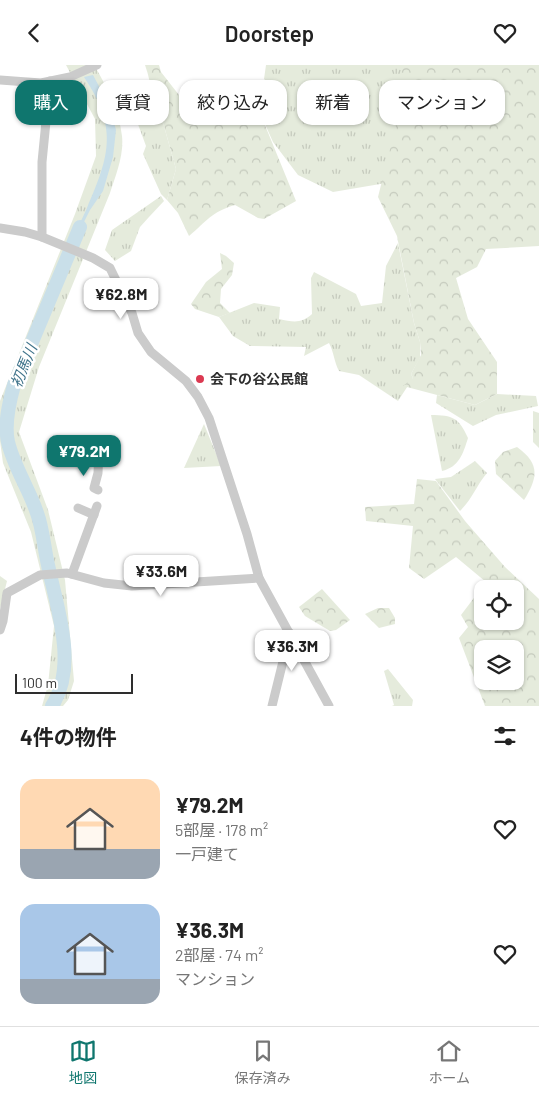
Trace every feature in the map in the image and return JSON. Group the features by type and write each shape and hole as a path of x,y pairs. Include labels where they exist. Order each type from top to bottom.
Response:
{"street":[{"path":"55,80 70,77 96,65"},
{"path":"0,80 15,81"},
{"path":"42,237 42,162 46,125"},
{"path":"0,228 42,237 79,252 110,268 132,313 138,333 152,352 186,381 198,397 209,418 247,534 259,579 330,706"},
{"path":"98,490 94,488 98,473 100,450"},
{"path":"72,574 96,511 78,508"},
{"path":"0,629 7,593 40,575 72,574 104,583 132,586 259,579"},
{"path":"272,706 290,633"}],"green space":[{"path":"66,65 94,65 102,80 97,80 97,125 119,125 122,150 110,193 39,367 19,432 48,510 65,580 74,681 68,700 63,706 42,706 48,685 54,626 31,532 3,463 0,441 0,401 75,214 96,156 95,119 87,104 87,80 74,80"},
{"path":"145,65 159,65 161,72 167,80 150,80"},
{"path":"266,65 403,65 402,80 379,80 379,125 397,125 392,182 333,192 298,175 273,142 265,125 287,125 287,80 264,79"},
{"path":"402,65 539,65 539,246 486,249 477,267 456,278 468,319 497,362 497,394 475,405 403,386 413,378 411,374 421,355 420,342 414,323 397,236 378,197 396,125 505,125 505,80 401,80"},
{"path":"169,82 179,95 179,125 265,125 296,201 264,219 258,218 235,205 215,214 189,236 178,213 167,200 176,169 164,125 169,125"},
{"path":"138,125 164,125 176,169 167,200 161,194 143,154 146,146"},
{"path":"161,196 164,201 140,227 131,251 115,261 105,250 112,230"},
{"path":"398,243 414,323 420,342 420,358 411,374 413,378 398,401 359,375 339,371 329,343 304,356 306,347 250,346 233,336 219,317 254,303 280,307 279,319 300,321 312,314 311,278 314,272 356,294 361,306 382,303 386,266"},
{"path":"220,253 234,263 232,275 221,289 220,303 230,313 219,317 195,309 191,304 206,282 222,269"},
{"path":"497,394 536,396 538,406 496,415 473,426 436,403 437,395 475,405"},
{"path":"533,411 539,413 539,448 533,442"},
{"path":"431,415 454,419 462,426 468,438 462,454 456,463 442,471"},
{"path":"204,424 221,466 184,468"},
{"path":"517,447 533,464 534,471 532,484 524,500 496,474 495,461 503,452"},
{"path":"475,461 487,473 460,511 435,479 451,477"},
{"path":"417,479 436,481 465,521 519,580 484,580 456,557 424,579 409,568 413,526 366,521 365,507 414,504"},
{"path":"0,576 7,581 0,609"},
{"path":"524,585 539,599 539,706 485,706 479,690 524,690 524,640 474,640 474,677 459,638 468,627 461,615 474,598 474,630 524,630"},
{"path":"322,589 350,620 336,630 330,631 305,616 299,607"},
{"path":"378,608 389,608 395,618 395,624 379,628 365,614"},
{"path":"388,669 413,700 412,706 392,706 394,705 384,671"}],"water":[{"path":"93,75 97,83 97,100 87,80 84,77"},
{"path":"105,125 115,125 116,130 113,157 103,191 90,210 73,244 101,172 107,142"}],"waterway":[{"name":"初馬川","path":"52,706 60,690 64,673 63,637 39,519 8,442 7,421 14,385 80,227"}],"place":[{"name":"会下の谷公民館","path":"200,379"}]}
